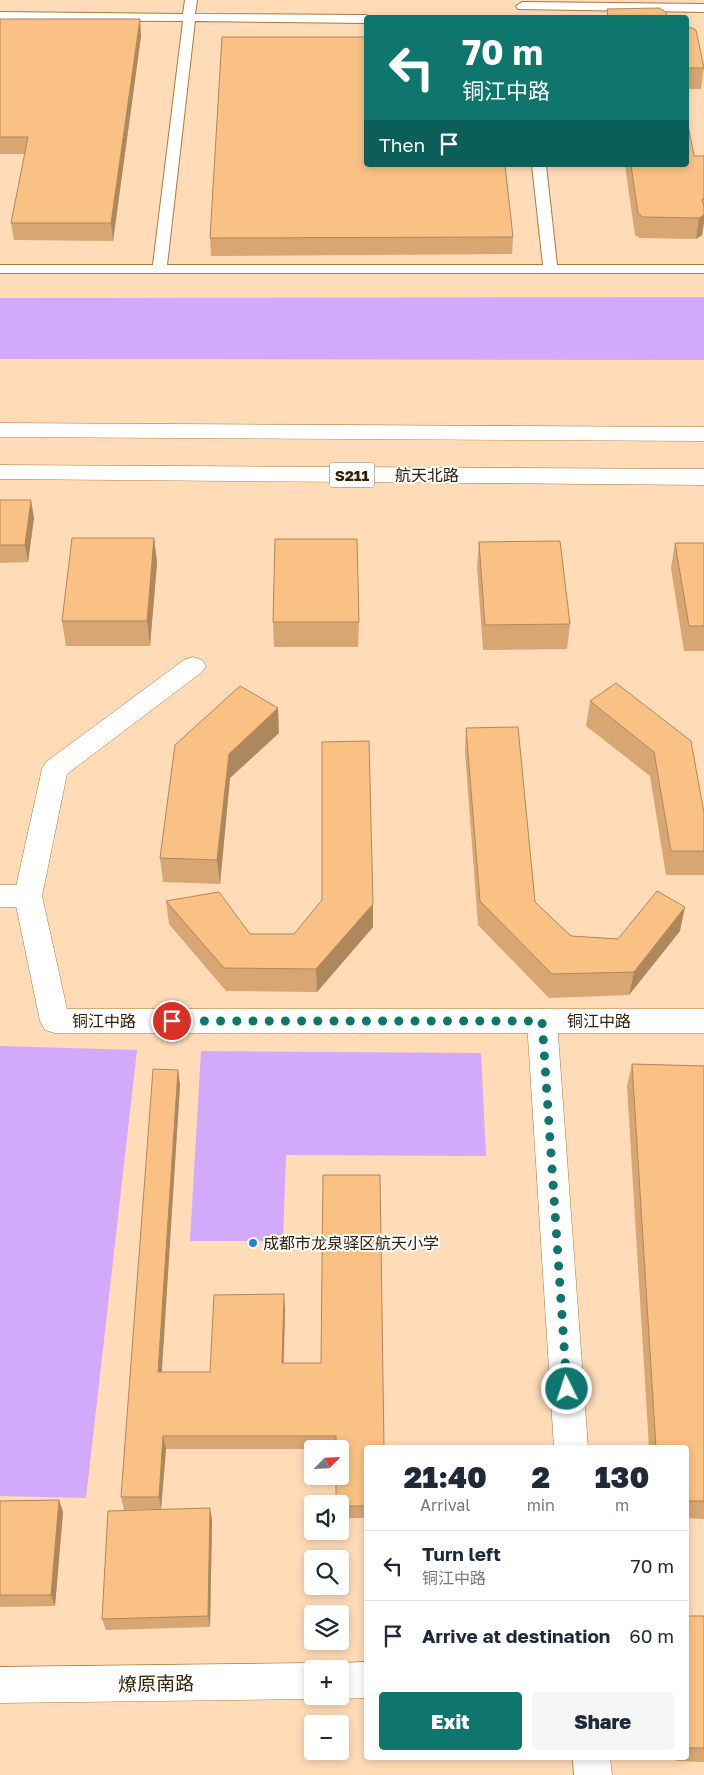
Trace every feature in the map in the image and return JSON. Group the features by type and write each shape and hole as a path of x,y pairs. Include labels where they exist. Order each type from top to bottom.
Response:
{"street":[{"path":"0,430 704,434"},
{"name":"航天北路","path":"0,472 704,477"},
{"name":"铜江中路","path":"193,666 55,768 28,896 55,1021 704,1022"},
{"path":"0,896 28,896"},
{"path":"542,1021 571,1445"},
{"path":"349,1681 364,1680"},
{"name":"燎原南路","path":"0,1684 304,1681"},
{"path":"592,1760 593,1775"}],"lane":[{"path":"64,17 67,0"},
{"path":"160,269 191,0"},
{"path":"523,8 704,8"},
{"path":"0,16 364,19"},
{"path":"539,167 550,268"},
{"path":"0,270 704,269"}],"shaded area":[{"path":"704,297 704,360 0,359 0,298"},
{"path":"0,1046 137,1050 86,1498 0,1496"},
{"path":"201,1051 481,1053 486,1156 286,1155 283,1241 190,1241"}],"building":[{"path":"659,8 666,12 666,15 608,15 607,9"},
{"path":"0,19 140,19 111,223 11,223 28,137 0,137"},
{"path":"689,27 696,30 704,68 689,68"},
{"path":"222,37 364,37 364,167 505,167 513,237 210,238"},
{"path":"689,130 694,156 704,156 704,199 702,199 704,215 699,218 643,217 638,213 631,167 689,167"},
{"path":"0,500 31,500 25,545 0,545"},
{"path":"72,538 154,538 147,621 62,621"},
{"path":"275,539 357,539 359,622 273,622"},
{"path":"560,541 570,624 485,625 479,542"},
{"path":"675,543 704,543 704,626 689,626"},
{"path":"616,683 691,741 704,813 704,851 671,851 654,752 590,701"},
{"path":"240,686 278,708 229,754 217,860 160,858 175,745"},
{"path":"518,727 535,902 571,936 618,939 657,891 685,907 634,972 552,974 480,901 466,728"},
{"path":"369,741 373,904 316,969 224,968 166,901 219,892 250,934 294,934 322,900 322,742"},
{"path":"632,1064 704,1066 704,1501 689,1501 689,1445 656,1445"},
{"path":"153,1069 178,1070 158,1372 210,1372 214,1295 284,1294 282,1363 321,1363 323,1175 380,1175 384,1445 364,1445 364,1506 349,1506 349,1495 336,1495 336,1485 349,1485 349,1440 336,1440 336,1436 163,1436 159,1497 121,1497"},
{"path":"59,1500 51,1595 0,1595 0,1501"},
{"path":"210,1508 208,1616 102,1619 108,1511"},
{"path":"689,1616 704,1616 704,1748 689,1748"}],"place":[{"name":"成都市龙泉驿区航天小学","path":"253,1243"}],"route":[{"path":"172,1021 542,1021 567,1389"}]}
